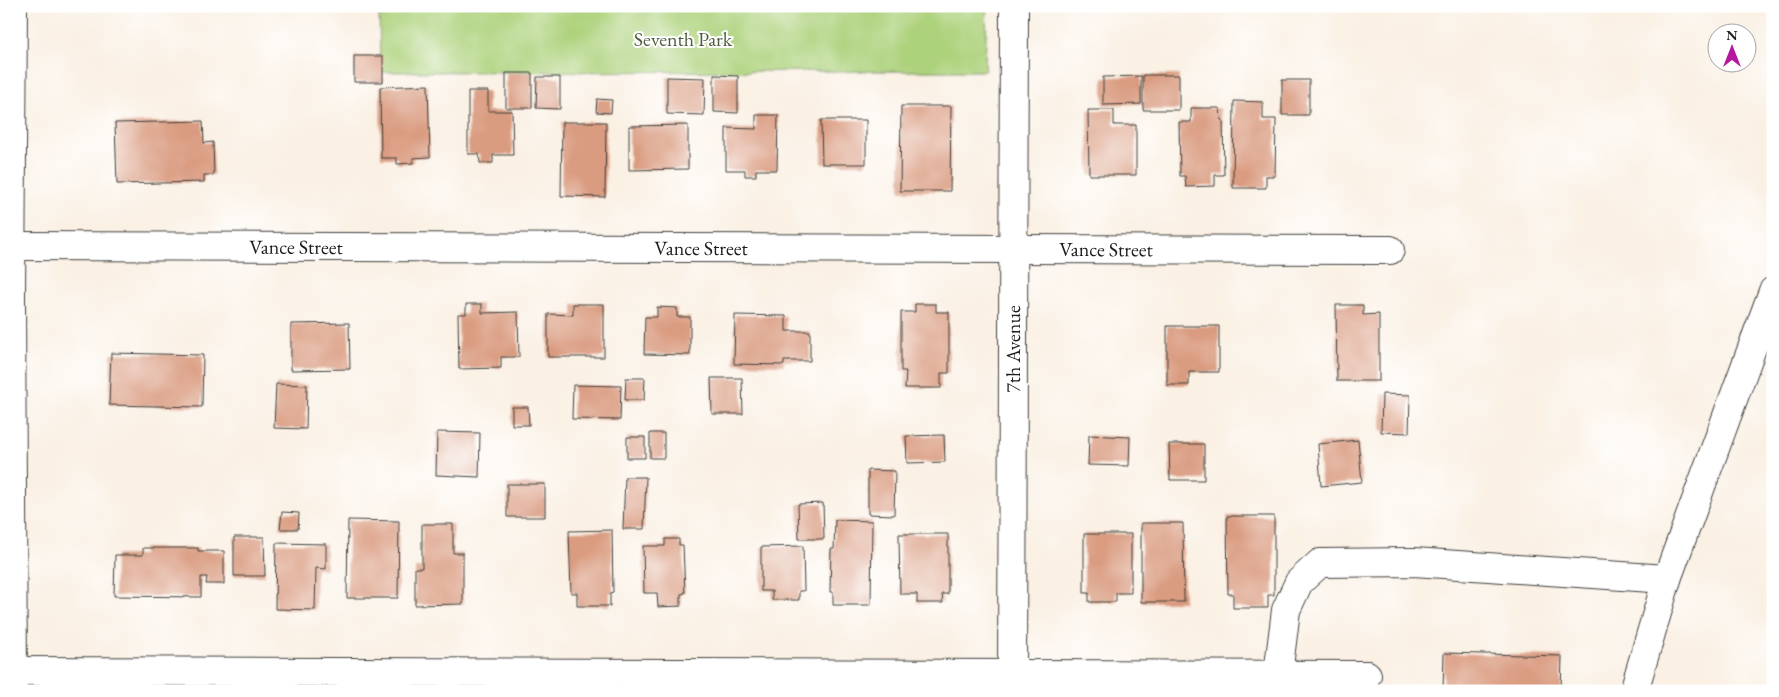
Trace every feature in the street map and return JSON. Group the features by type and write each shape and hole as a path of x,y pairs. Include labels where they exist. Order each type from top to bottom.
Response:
{"street":[{"path":"13,6 9,112 12,246 9,296 10,678 1013,683 1278,674 1367,675"},
{"name":"7th Avenue","path":"1013,683 1014,6"},
{"name":"Vance Street","path":"12,246 1390,250"},
{"path":"1634,691 1667,579 1773,291"},
{"path":"1278,674 1286,610 1299,582 1320,563 1414,562 1667,579"}],"green space":[{"name":"Seventh Park","path":"379,6 987,6 985,71 380,72"}],"building":[{"path":"354,56 383,56 383,82 354,82"},
{"path":"506,73 532,73 532,108 506,108"},
{"path":"714,75 738,76 738,113 714,112"},
{"path":"1143,75 1179,75 1179,110 1143,110"},
{"path":"1141,76 1141,104 1103,105 1103,77"},
{"path":"537,77 560,77 560,109 536,108"},
{"path":"667,77 705,78 704,115 667,114"},
{"path":"1282,80 1309,80 1309,115 1282,115"},
{"path":"428,85 430,157 413,158 413,163 397,164 397,158 381,158 380,87"},
{"path":"468,91 488,91 488,111 512,111 513,155 493,155 493,163 480,163 479,154 468,154"},
{"path":"597,99 612,100 611,113 596,112"},
{"path":"1234,101 1263,102 1263,119 1276,119 1275,176 1266,176 1266,188 1233,188"},
{"path":"901,106 951,106 950,191 900,191"},
{"path":"1191,108 1220,108 1221,120 1223,120 1224,175 1215,175 1215,186 1186,187 1185,176 1180,176 1179,122 1191,122"},
{"path":"1088,110 1114,110 1114,125 1136,125 1136,175 1089,175"},
{"path":"756,115 778,115 777,170 756,170 756,176 745,176 745,170 726,170 726,128 756,129"},
{"path":"821,120 866,120 866,164 822,164"},
{"path":"203,121 204,143 213,142 214,175 204,175 204,182 117,184 115,123"},
{"path":"562,122 606,122 605,197 561,196"},
{"path":"688,125 688,169 629,170 629,126"},
{"path":"466,304 482,304 482,313 518,312 519,357 501,357 501,368 459,369 458,314 466,314"},
{"path":"573,304 604,304 604,357 548,357 548,314 573,315"},
{"path":"915,304 936,304 936,312 949,312 949,373 941,373 941,388 905,388 906,371 901,371 901,312 915,312"},
{"path":"1336,305 1363,305 1363,315 1379,314 1379,381 1337,381"},
{"path":"657,307 677,308 677,317 690,317 690,355 644,354 645,317 657,317"},
{"path":"735,315 786,316 786,331 810,331 810,361 784,361 784,365 734,364"},
{"path":"349,323 350,369 291,370 291,324"},
{"path":"1167,326 1219,326 1219,372 1189,372 1189,385 1167,385"},
{"path":"111,353 203,355 202,407 109,405"},
{"path":"626,378 645,378 644,400 625,400"},
{"path":"711,378 742,378 743,414 712,414"},
{"path":"276,384 307,385 306,429 274,428"},
{"path":"573,385 621,386 620,420 572,419"},
{"path":"1382,394 1410,395 1409,433 1381,432"},
{"path":"512,407 528,407 529,425 512,425"},
{"path":"437,432 480,433 479,477 436,475"},
{"path":"650,433 664,433 664,458 650,458"},
{"path":"944,435 945,462 907,463 906,436"},
{"path":"1089,435 1130,437 1129,466 1088,465"},
{"path":"627,437 645,437 645,458 627,458"},
{"path":"1358,440 1362,482 1321,486 1318,444"},
{"path":"1169,444 1204,444 1204,480 1170,480"},
{"path":"868,470 895,471 894,515 868,514"},
{"path":"625,477 646,477 644,529 623,529"},
{"path":"507,484 545,484 545,517 507,517"},
{"path":"823,503 824,539 799,539 798,504"},
{"path":"282,512 299,513 298,529 280,529"},
{"path":"1227,516 1274,516 1274,595 1268,595 1268,608 1233,608 1233,594 1228,594"},
{"path":"348,520 399,521 398,598 347,598"},
{"path":"835,520 872,521 871,605 833,605 833,592 830,592 831,549 834,549"},
{"path":"1141,523 1183,523 1184,602 1141,602"},
{"path":"422,524 453,524 453,553 463,553 463,604 415,605 415,568 422,568"},
{"path":"612,530 613,592 610,593 610,606 577,606 577,593 571,593 569,531"},
{"path":"899,534 948,534 948,594 942,594 943,603 917,603 917,594 900,594"},
{"path":"1084,534 1131,534 1131,593 1116,593 1116,602 1089,602 1089,593 1084,593"},
{"path":"234,537 264,537 265,576 234,576"},
{"path":"665,539 679,539 679,545 683,545 685,593 681,594 681,606 658,607 657,593 644,593 643,546 665,546"},
{"path":"276,543 326,544 326,569 316,568 315,610 275,609"},
{"path":"803,546 804,591 799,591 799,600 772,600 772,591 761,591 761,547"},
{"path":"143,548 198,548 198,551 224,551 224,584 206,584 207,577 201,577 201,597 114,596 115,555 143,555"},
{"path":"1444,653 1562,656 1561,691 1443,691"}]}
